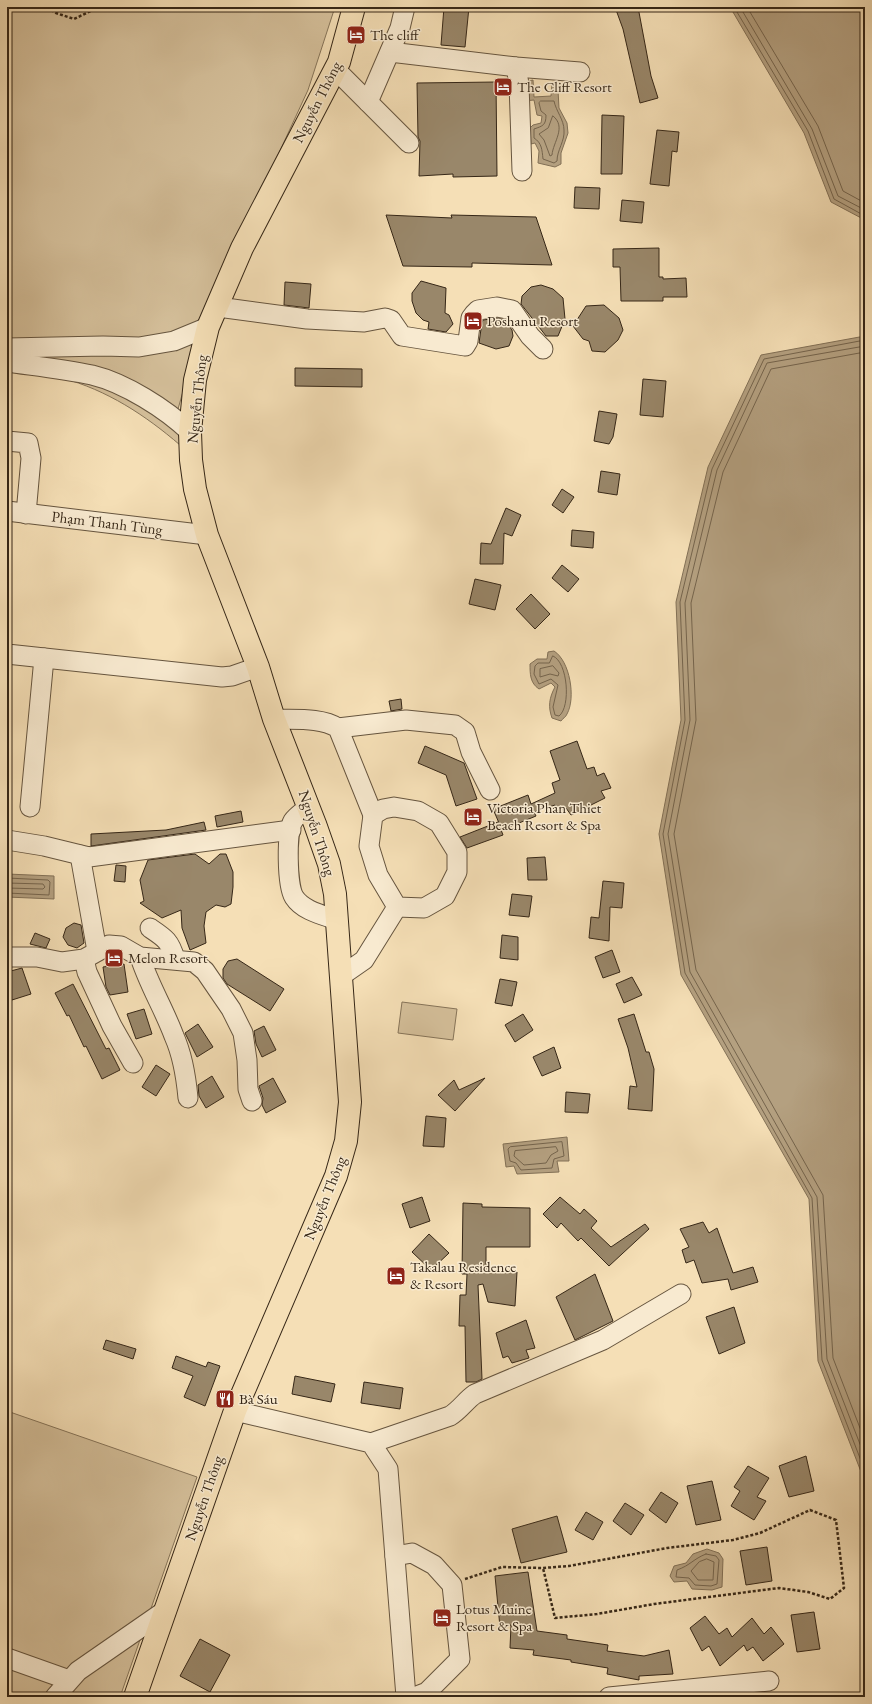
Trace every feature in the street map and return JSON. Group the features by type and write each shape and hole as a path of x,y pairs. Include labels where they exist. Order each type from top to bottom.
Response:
{"main road":[{"name":"Nguyễn Thông","path":"135,1697 235,1411 336,1176 346,1141 350,1102 335,894 329,864 309,807 274,719 258,667 207,535 191,460 190,432 195,380 208,327 218,307 242,248 335,69 354,7"}],"street":[{"path":"368,102 400,28 405,7"},
{"path":"390,52 516,67 580,72"},
{"path":"516,67 519,84 522,171"},
{"path":"335,69 409,143"},
{"path":"218,307 307,319 364,322 385,318 391,320 397,332 402,336 465,346 468,341 471,318 474,314 487,308 502,307 512,310 543,349"},
{"path":"7,348 103,346 139,347 174,342 208,327"},
{"path":"7,362 93,376 128,390 165,410 190,432"},
{"path":"7,441 28,443 31,458 26,514"},
{"name":"Phạm Thanh Tùng","path":"7,510 26,514 207,535"},
{"path":"7,654 222,677 232,676 258,667"},
{"path":"30,806 44,658"},
{"path":"274,719 321,722 333,724 338,728 373,815 369,846 378,876 397,907"},
{"path":"338,728 406,720 455,725 465,732 471,752 490,790"},
{"path":"309,807 293,821 288,843 289,873 294,897 307,910 337,920"},
{"path":"373,815 394,807 418,811 439,823 457,852 457,872 445,896 424,908 397,907"},
{"path":"7,840 44,846 89,857 291,830"},
{"path":"80,854 90,955 86,972 112,1026 133,1063"},
{"path":"341,976 364,960 397,907"},
{"path":"150,928 167,939 175,959"},
{"path":"7,957 37,957 62,962 90,955 109,945 121,946 140,957 175,959 194,962 205,971 231,1009 243,1033 247,1060 248,1089 252,1101"},
{"path":"140,957 146,976 179,1048 183,1061 188,1098"},
{"path":"235,1411 371,1443 450,1416 457,1412 467,1399 475,1394 603,1340 681,1294"},
{"path":"371,1443 388,1469 406,1697"},
{"path":"395,1556 412,1553 434,1565 452,1585 460,1659 427,1692 414,1697"},
{"path":"56,1697 78,1671 166,1610"},
{"path":"7,1658 69,1680"},
{"path":"609,1697 769,1681"}],"path":[{"path":"47,7 56,13 74,19 93,10 94,7"},
{"path":"452,1585 478,1573 502,1567 543,1568 608,1560 667,1548 733,1540 760,1533 810,1510 836,1520 844,1588 830,1598 808,1592 779,1588 654,1604 597,1614 555,1618 543,1568"}],"shaded area":[{"path":"7,7 335,7 308,90 206,311 178,409 180,445 139,414 94,389 62,378 7,372"},
{"path":"402,1002 457,1009 453,1040 398,1033"},
{"path":"7,1411 197,1477 120,1697 7,1697"}],"water":[{"path":"730,7 865,7 865,220 831,202 804,133"},
{"path":"533,80 534,97 551,96 552,84 558,90 559,108 567,123 568,133 561,153 561,164 555,167 538,163 539,151 535,143 531,144 530,128 533,125 541,123 542,116 537,115 534,100 524,101 517,83"},
{"path":"865,336 865,1482 818,1361 809,1199 681,975 659,834 681,720 676,602 708,467 761,355"},
{"path":"554,651 560,656 568,671 571,690 570,707 561,721 552,718 550,710 550,699 555,687 551,683 539,689 532,681 530,675 530,664 537,659 547,659 548,652"},
{"path":"7,874 54,876 54,899 7,897"},
{"path":"567,1137 569,1161 557,1161 559,1172 517,1174 514,1166 506,1167 503,1144"},
{"path":"707,1549 719,1553 723,1559 722,1587 712,1590 692,1589 687,1581 674,1582 670,1576 674,1566 686,1563 693,1554"}],"building":[{"path":"444,7 469,7 465,47 441,45"},
{"path":"615,7 638,7 651,76 658,98 640,103 623,29"},
{"path":"496,82 497,176 453,177 453,174 419,176 420,141 418,137 417,83"},
{"path":"602,115 624,116 622,174 601,174"},
{"path":"657,130 679,132 677,152 672,151 669,186 650,184"},
{"path":"575,187 600,188 599,209 574,208"},
{"path":"622,200 644,202 642,223 620,221"},
{"path":"386,215 452,218 451,215 536,217 552,265 472,263 472,267 403,266"},
{"path":"659,248 659,277 663,277 663,279 686,278 687,297 663,297 663,301 621,301 620,267 613,267 613,249"},
{"path":"421,281 446,288 445,313 449,315 453,324 446,332 428,329 429,322 423,320 416,313 412,301 412,293"},
{"path":"285,282 311,284 309,308 284,305"},
{"path":"541,285 553,289 563,298 565,319 558,336 546,336 521,304 522,296 531,287"},
{"path":"604,305 619,318 623,330 618,340 605,352 592,351 589,341 583,339 573,326 586,306"},
{"path":"497,318 505,320 512,330 513,336 509,346 496,349 479,343 483,320"},
{"path":"295,368 362,369 362,387 295,386"},
{"path":"643,379 666,381 663,417 640,415"},
{"path":"599,411 617,414 613,437 609,444 594,441"},
{"path":"601,471 620,474 617,495 598,492"},
{"path":"562,489 574,497 563,513 552,505"},
{"path":"506,508 521,515 512,536 504,533 503,564 480,564 481,543 491,544"},
{"path":"572,530 594,532 593,548 571,546"},
{"path":"562,565 579,579 568,592 552,578"},
{"path":"475,579 501,585 495,610 469,604"},
{"path":"531,594 550,614 535,629 516,609"},
{"path":"401,699 402,709 391,711 389,701"},
{"path":"577,741 587,769 594,767 597,776 604,773 611,788 601,791 605,798 571,815 566,808 558,812 555,805 534,812 536,816 502,830 493,809 528,795 531,804 555,793 552,783 560,780 550,751"},
{"path":"425,746 464,763 477,799 456,806 446,775 418,763"},
{"path":"241,811 243,822 217,827 215,816"},
{"path":"204,822 206,830 91,846 91,834 166,830"},
{"path":"498,822 503,835 467,848 460,837"},
{"path":"195,854 209,864 220,854 226,854 233,872 233,887 231,904 225,907 216,905 206,912 204,926 206,943 190,950 182,928 181,910 162,918 140,903 144,901 140,880 148,860"},
{"path":"545,857 547,880 528,880 527,858"},
{"path":"116,865 126,866 125,882 114,881"},
{"path":"603,881 624,883 622,908 610,907 609,941 589,938 591,917 599,918"},
{"path":"512,894 532,896 529,917 509,915"},
{"path":"74,923 81,925 84,943 77,948 68,945 63,937 66,928"},
{"path":"35,933 50,939 46,948 30,944"},
{"path":"502,935 518,937 518,960 500,958"},
{"path":"612,950 620,972 603,978 595,957"},
{"path":"237,959 284,989 270,1011 227,984 223,978 223,969 228,961"},
{"path":"124,964 128,992 110,995 106,987 103,967"},
{"path":"22,968 31,994 12,1000 7,984 7,972"},
{"path":"632,977 642,995 624,1003 616,984"},
{"path":"500,979 517,982 512,1006 495,1003"},
{"path":"73,984 106,1049 109,1048 120,1070 102,1079 86,1046 84,1047 69,1015 67,1016 55,993"},
{"path":"144,1009 152,1034 136,1039 127,1014"},
{"path":"523,1014 533,1030 515,1042 505,1025"},
{"path":"634,1014 646,1052 649,1052 654,1069 652,1111 628,1109 630,1086 637,1087 628,1048 618,1019"},
{"path":"198,1024 213,1047 197,1057 185,1033"},
{"path":"264,1026 276,1050 262,1057 256,1044 254,1031"},
{"path":"554,1047 561,1068 542,1076 533,1057"},
{"path":"156,1065 170,1074 156,1096 142,1087"},
{"path":"212,1076 224,1097 206,1108 199,1096 198,1085"},
{"path":"273,1078 286,1102 266,1113 262,1105 263,1098 259,1086"},
{"path":"485,1078 455,1111 438,1095 454,1080 459,1090"},
{"path":"566,1092 590,1094 588,1113 565,1112"},
{"path":"426,1116 446,1118 444,1147 423,1146"},
{"path":"422,1197 430,1221 410,1228 402,1204"},
{"path":"560,1197 580,1214 584,1209 597,1221 591,1228 611,1247 645,1224 649,1229 609,1266 581,1238 578,1241 561,1223 557,1228 543,1214"},
{"path":"463,1203 482,1204 482,1207 530,1208 530,1247 486,1247 486,1271 517,1272 515,1306 488,1302 483,1284 478,1285 482,1379 476,1382 466,1382 465,1326 459,1326 460,1295 466,1295 467,1274 462,1274"},
{"path":"703,1222 709,1233 717,1228 733,1273 753,1267 758,1282 731,1290 728,1279 702,1283 694,1260 686,1263 682,1250 689,1247 680,1229"},
{"path":"429,1234 449,1253 431,1270 412,1252"},
{"path":"595,1274 613,1321 575,1340 556,1297"},
{"path":"734,1307 745,1343 719,1354 706,1317"},
{"path":"526,1320 535,1348 526,1350 529,1358 512,1363 508,1356 503,1358 496,1333"},
{"path":"106,1340 136,1349 133,1359 103,1349"},
{"path":"176,1356 206,1367 208,1362 220,1366 205,1406 184,1397 193,1376 172,1368"},
{"path":"295,1376 335,1384 331,1402 292,1394"},
{"path":"364,1382 403,1388 400,1409 361,1403"},
{"path":"806,1456 814,1491 789,1497 779,1466"},
{"path":"748,1466 769,1478 757,1497 766,1501 754,1520 731,1506 740,1491 734,1487"},
{"path":"712,1481 721,1520 696,1525 687,1486"},
{"path":"661,1492 678,1503 666,1523 649,1510"},
{"path":"625,1503 644,1515 631,1535 613,1521"},
{"path":"586,1512 603,1522 593,1540 575,1530"},
{"path":"557,1516 567,1552 521,1563 512,1529"},
{"path":"767,1547 772,1581 746,1585 740,1551"},
{"path":"528,1572 537,1631 567,1635 567,1639 608,1645 607,1651 644,1656 669,1650 673,1674 639,1676 639,1680 607,1674 608,1668 571,1662 571,1660 533,1655 534,1650 510,1648 511,1625 500,1627 495,1576"},
{"path":"814,1612 820,1649 797,1652 791,1615"},
{"path":"705,1616 719,1634 727,1628 732,1637 752,1618 764,1634 771,1627 784,1644 763,1661 753,1647 747,1651 744,1645 720,1666 709,1646 702,1651 690,1628"},
{"path":"200,1639 230,1655 210,1692 180,1676"}],"place":[{"name":"The cliff","path":"356,35"},
{"name":"The Cliff Resort","path":"503,87"},
{"name":"Poshanu Resort","path":"473,321"},
{"name":"Victoria Phan Thiet Beach Resort & Spa","path":"473,817"},
{"name":"Melon Resort","path":"114,958"},
{"name":"Takalau Residence & Resort","path":"396,1276"},
{"name":"Bà Sáu","path":"225,1399"},
{"name":"Lotus Muine Resort & Spa","path":"442,1618"}]}
